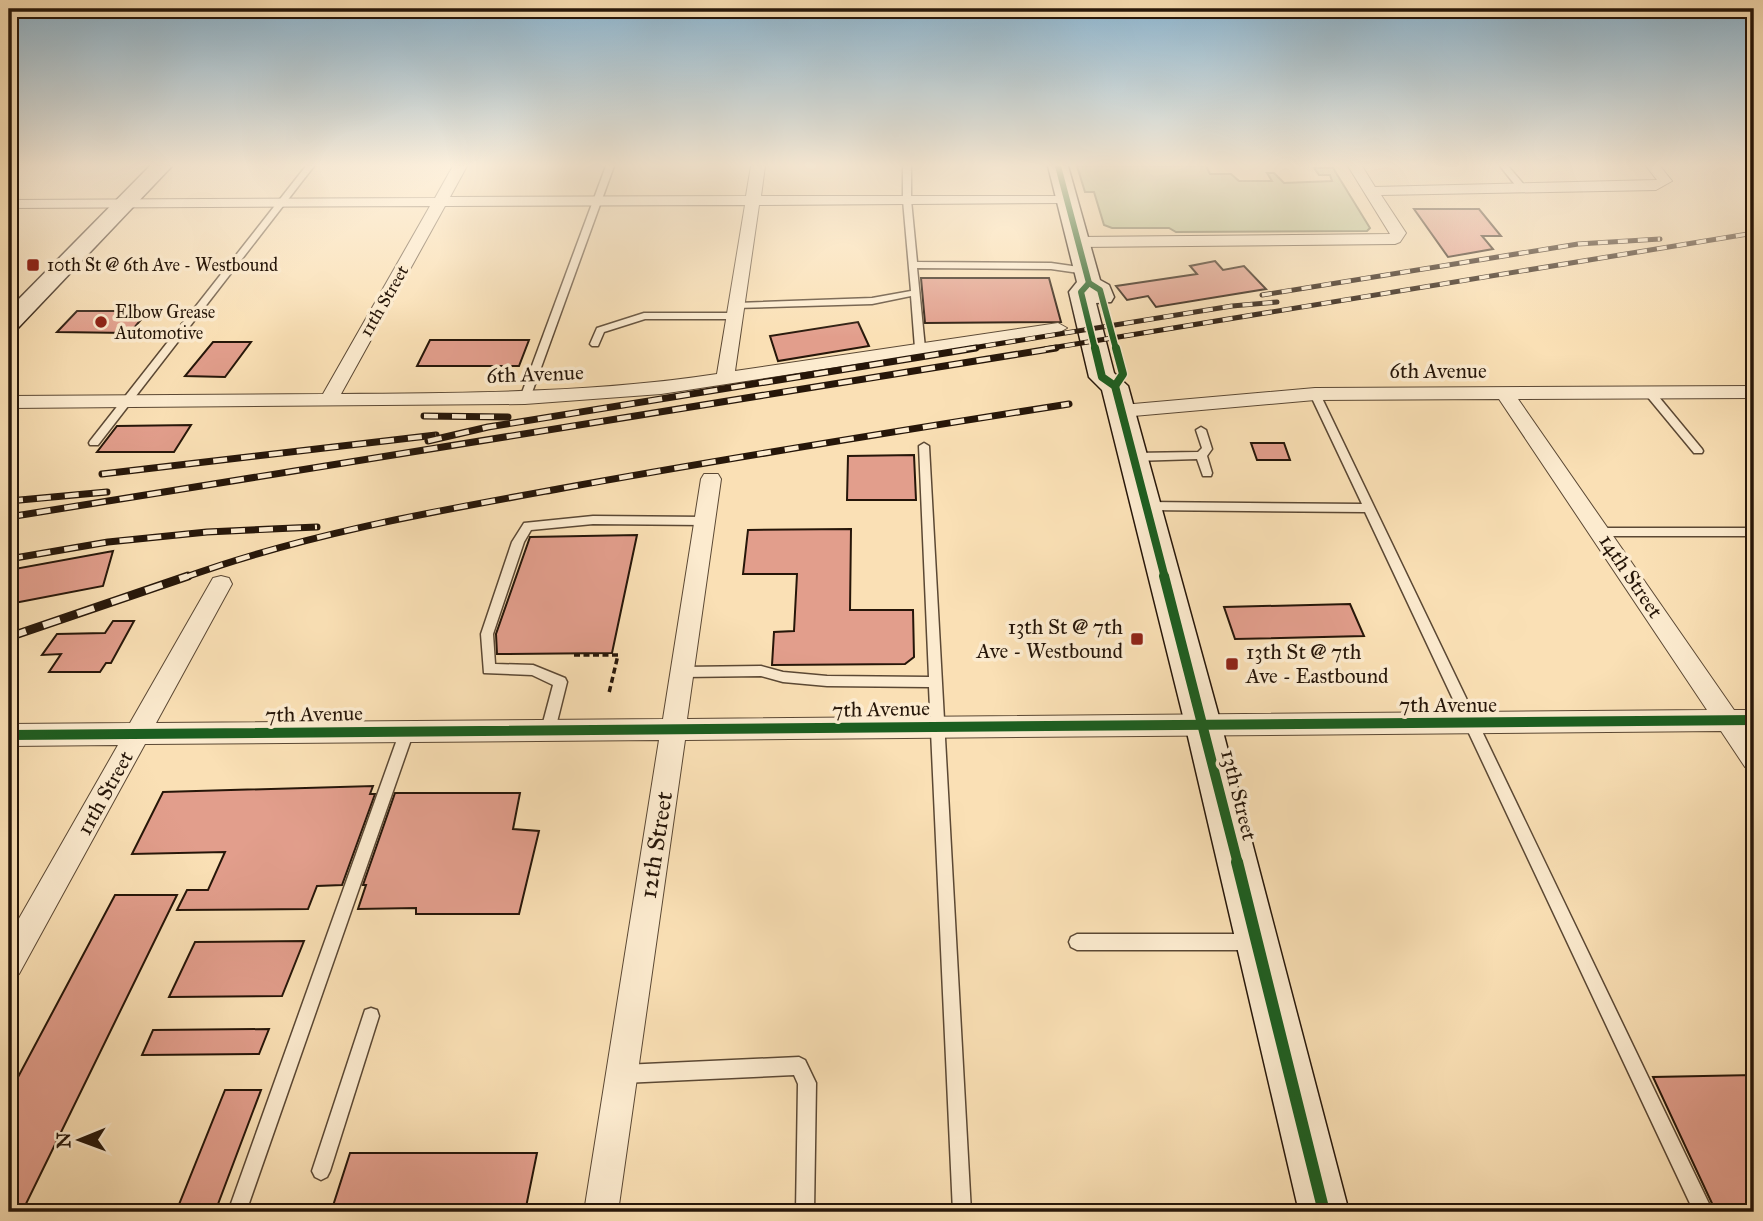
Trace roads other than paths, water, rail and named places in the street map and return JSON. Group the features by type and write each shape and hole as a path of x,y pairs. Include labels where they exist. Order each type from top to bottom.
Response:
{"street":[{"path":"9,323 106,223"},
{"name":"11th Street","path":"329,399 427,223"},
{"path":"726,379 750,223"},
{"name":"13th Street","path":"1073,223 1088,277 1081,292 1089,329 1102,377 1119,399 1324,1212"},
{"path":"1078,242 1382,240 1395,239 1398,233 1392,223"},
{"name":"6th Avenue","path":"9,402 525,398 628,392 1058,328"},
{"name":"6th Avenue","path":"1119,399 1249,398 1315,394 1754,392"},
{"name":"14th Street","path":"1505,394 1754,759"},
{"name":"12th Street","path":"601,1212 711,479"},
{"name":"11th Street","path":"9,964 221,584"},
{"name":"7th Avenue","path":"9,735 1754,720"}],"lane":[{"path":"94,443 267,223"},
{"path":"525,398 589,223"},
{"path":"909,223 920,348"},
{"path":"912,265 1051,266 1088,277"},
{"path":"595,344 600,330 635,317 872,301 914,293"},
{"path":"1650,393 1698,451"},
{"path":"1315,394 1704,1212"},
{"path":"1134,457 1201,455 1207,449 1201,430"},
{"path":"923,446 962,1212"},
{"path":"1201,455 1207,472"},
{"path":"1146,506 1370,508"},
{"path":"548,730 560,682 533,670 489,669 487,634 518,542 528,526 593,520 705,521"},
{"path":"1601,532 1754,532"},
{"path":"683,672 761,671 783,677 827,681 934,682"},
{"path":"237,1212 407,731"},
{"path":"1077,942 1257,942"},
{"path":"321,1171 371,1016"},
{"path":"622,1074 799,1066 807,1083 805,1212"}],"railway":[{"path":"1045,349 1754,233"},
{"path":"1262,295 1578,244 1660,239"},
{"path":"966,349 1232,306 1277,302"},
{"path":"428,441 488,427 976,348"},
{"path":"9,517 1056,348"},
{"path":"183,578 275,549 416,516 686,466 1069,404"},
{"path":"424,416 508,417"},
{"path":"102,474 436,435"},
{"path":"9,501 107,492"},
{"path":"9,559 108,542 207,532 317,527"},
{"path":"9,637 188,576"}],"place":[{"name":"10th St @ 6th Ave - Westbound","path":"33,265"},
{"name":"Elbow Grease Automotive","path":"101,322"},
{"name":"13th St @ 7th Ave - Westbound","path":"1137,639"},
{"name":"13th St @ 7th Ave - Eastbound","path":"1232,664"}]}
